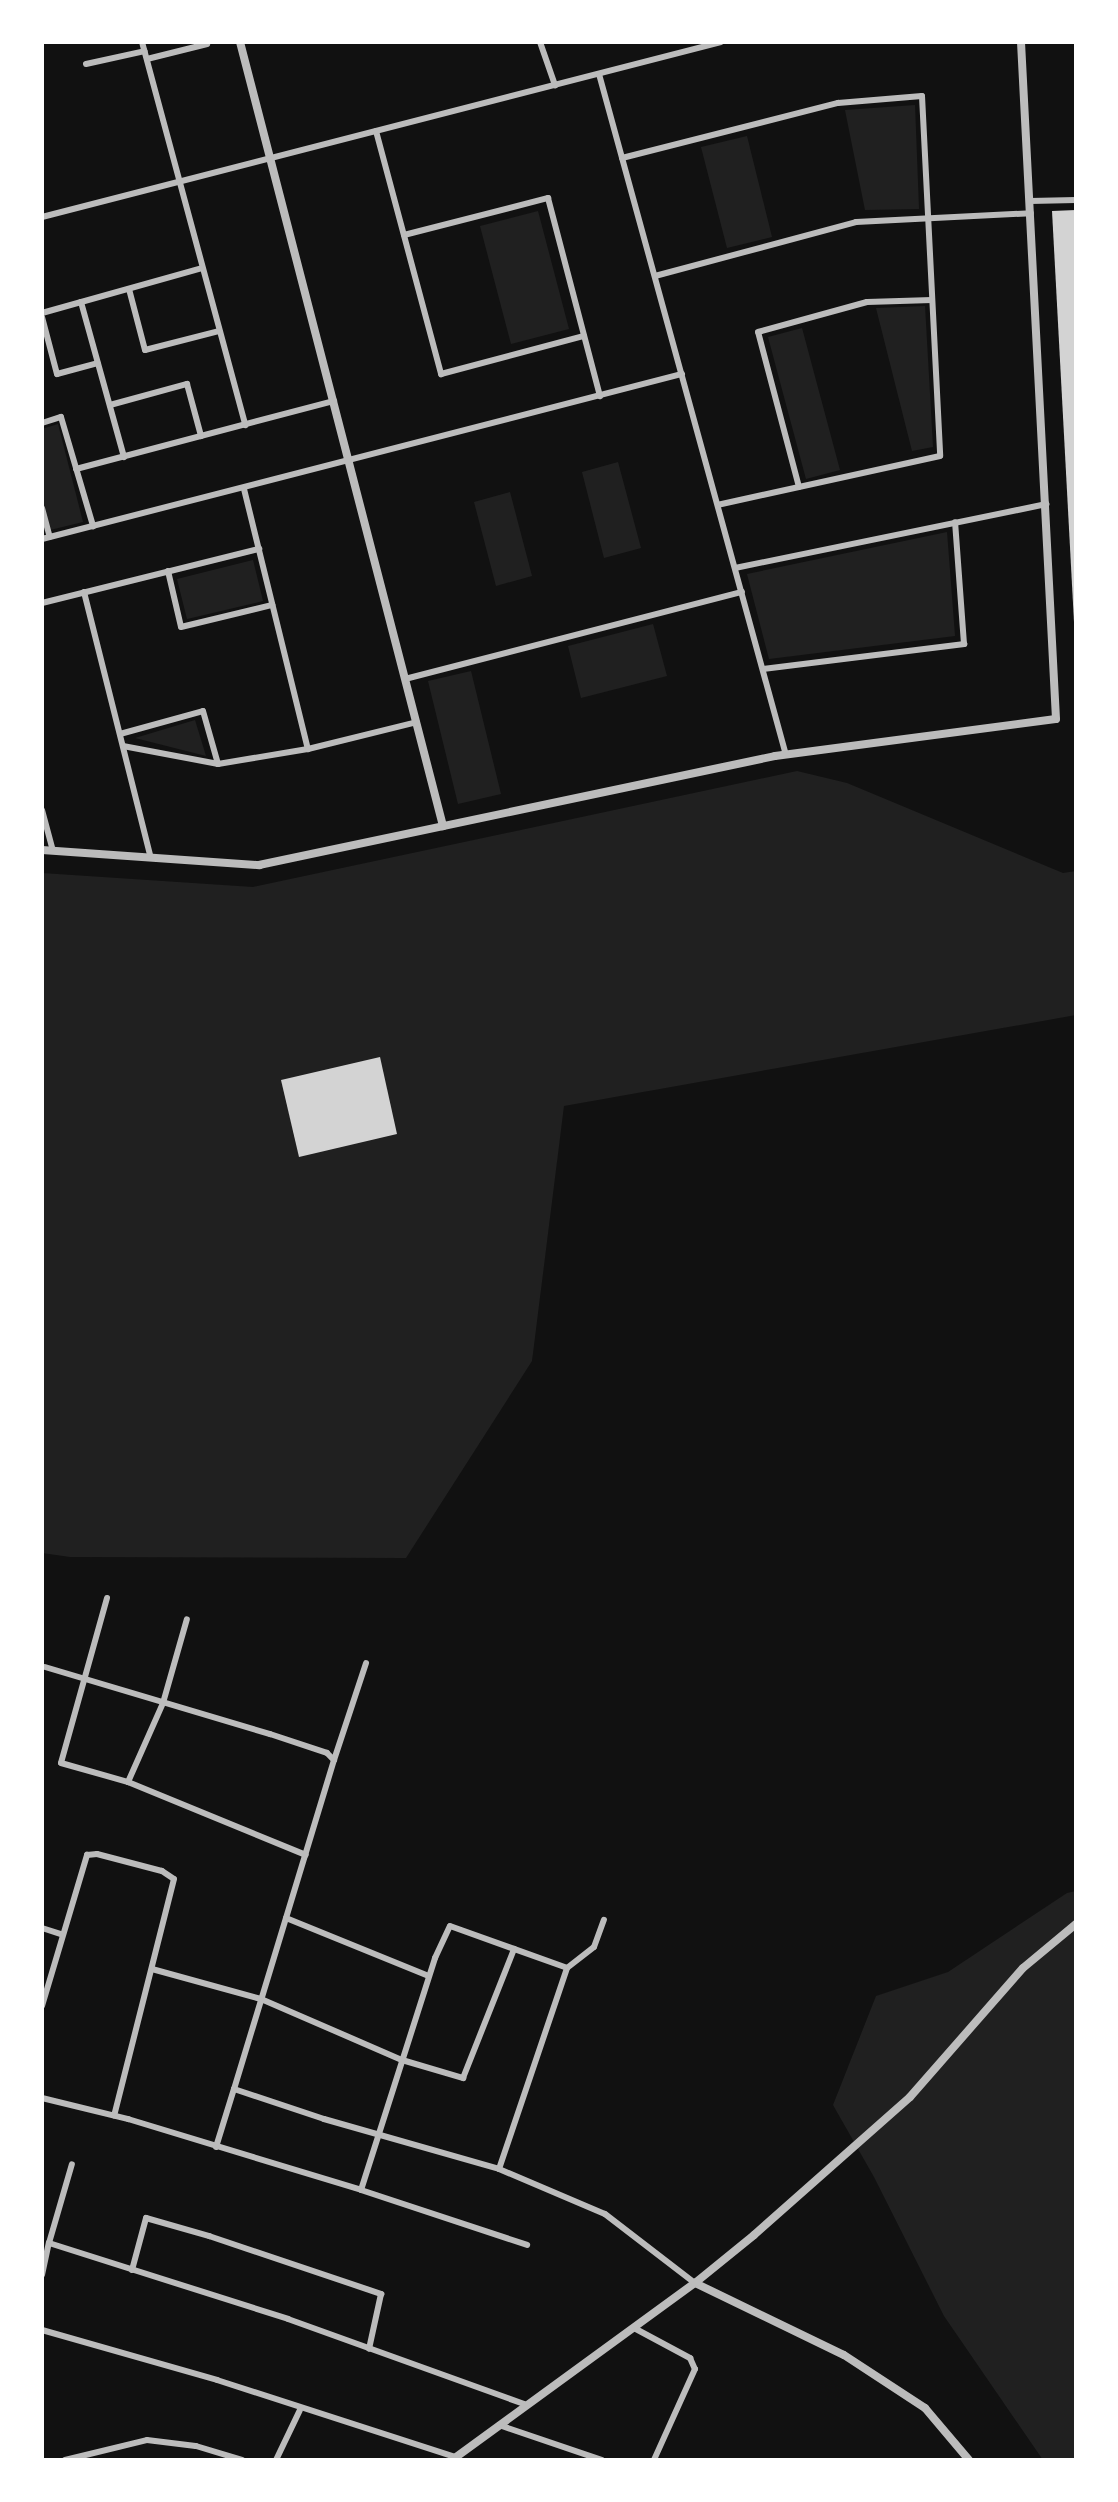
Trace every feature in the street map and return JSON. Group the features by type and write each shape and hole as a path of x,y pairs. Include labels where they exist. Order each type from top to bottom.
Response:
{"street":[{"path":"142,42 245,425"},
{"path":"240,42 443,826"},
{"path":"540,42 555,85"},
{"path":"42,217 721,42"},
{"path":"42,850 259,865 786,755 1056,719 1021,42"},
{"path":"86,64 207,44"},
{"path":"599,74 786,755"},
{"path":"622,158 838,103 922,96 940,456 718,505"},
{"path":"376,131 441,374 584,336"},
{"path":"404,235 548,198 600,396"},
{"path":"1030,201 1076,200"},
{"path":"655,276 856,222 1031,213"},
{"path":"98,363 57,374 42,315 202,268"},
{"path":"129,289 145,350 219,331"},
{"path":"799,487 758,332 867,302 932,300"},
{"path":"81,302 124,457"},
{"path":"42,508 46,538 682,374"},
{"path":"110,405 187,384 201,436"},
{"path":"76,469 334,401"},
{"path":"42,423 61,417 93,526"},
{"path":"244,489 308,749"},
{"path":"735,568 1046,504"},
{"path":"763,669 964,644 955,522"},
{"path":"42,603 259,549"},
{"path":"168,571 181,627 272,605"},
{"path":"84,592 151,858"},
{"path":"405,679 742,592"},
{"path":"120,734 203,711 218,764"},
{"path":"123,746 218,764 308,749 417,722"},
{"path":"42,810 53,851"},
{"path":"107,1598 61,1763 128,1782 306,1855"},
{"path":"128,1782 163,1703 187,1619"},
{"path":"216,2147 366,1663"},
{"path":"45,1667 327,1753 334,1760"},
{"path":"42,2006 87,1855 97,1854 162,1871 174,1879 114,2116"},
{"path":"286,1918 429,1976"},
{"path":"499,2169 567,1968 594,1947 604,1920"},
{"path":"42,2330 217,2380 454,2459 695,2283 910,2097 1023,1968 1076,1924"},
{"path":"361,2190 429,1976 450,1926 567,1968"},
{"path":"42,1928 61,1934"},
{"path":"152,1969 261,1999 402,2060 463,2078 514,1949"},
{"path":"234,2089 499,2169 605,2214 695,2283 844,2355 925,2408 969,2460"},
{"path":"42,2098 114,2116 361,2190 527,2245"},
{"path":"42,2275 72,2164"},
{"path":"132,2270 146,2218 209,2236 381,2294 369,2349"},
{"path":"49,2243 527,2405"},
{"path":"634,2328 690,2358 695,2369 654,2460"},
{"path":"276,2460 300,2410"},
{"path":"499,2425 602,2460"},
{"path":"65,2460 147,2440 196,2446 242,2460"}],"shaded area":[{"path":"915,105 919,209 865,210 845,110"},
{"path":"747,136 772,237 727,248 701,147"},
{"path":"538,211 569,329 511,344 480,226"},
{"path":"925,306 933,447 912,451 876,308"},
{"path":"802,328 840,470 806,479 768,337"},
{"path":"58,424 83,522 42,532 42,429"},
{"path":"618,462 641,548 604,558 582,472"},
{"path":"510,492 532,576 496,586 474,502"},
{"path":"947,532 955,636 769,659 747,574"},
{"path":"253,560 263,601 187,619 177,579"},
{"path":"653,624 667,676 581,698 568,646"},
{"path":"471,671 501,794 458,804 428,681"},
{"path":"195,720 206,756 135,738"},
{"path":"797,771 847,783 1063,873 1076,871 1076,1015 564,1106 532,1361 406,1558 70,1557 42,1553 42,873 253,887"},
{"path":"1076,1891 1076,2460 1043,2460 944,2316 874,2177 833,2105 876,1996 948,1972 1067,1893"}],"building":[{"path":"1076,210 1076,622 1074,622 1052,211"},
{"path":"380,1057 397,1134 299,1157 281,1080"}]}
